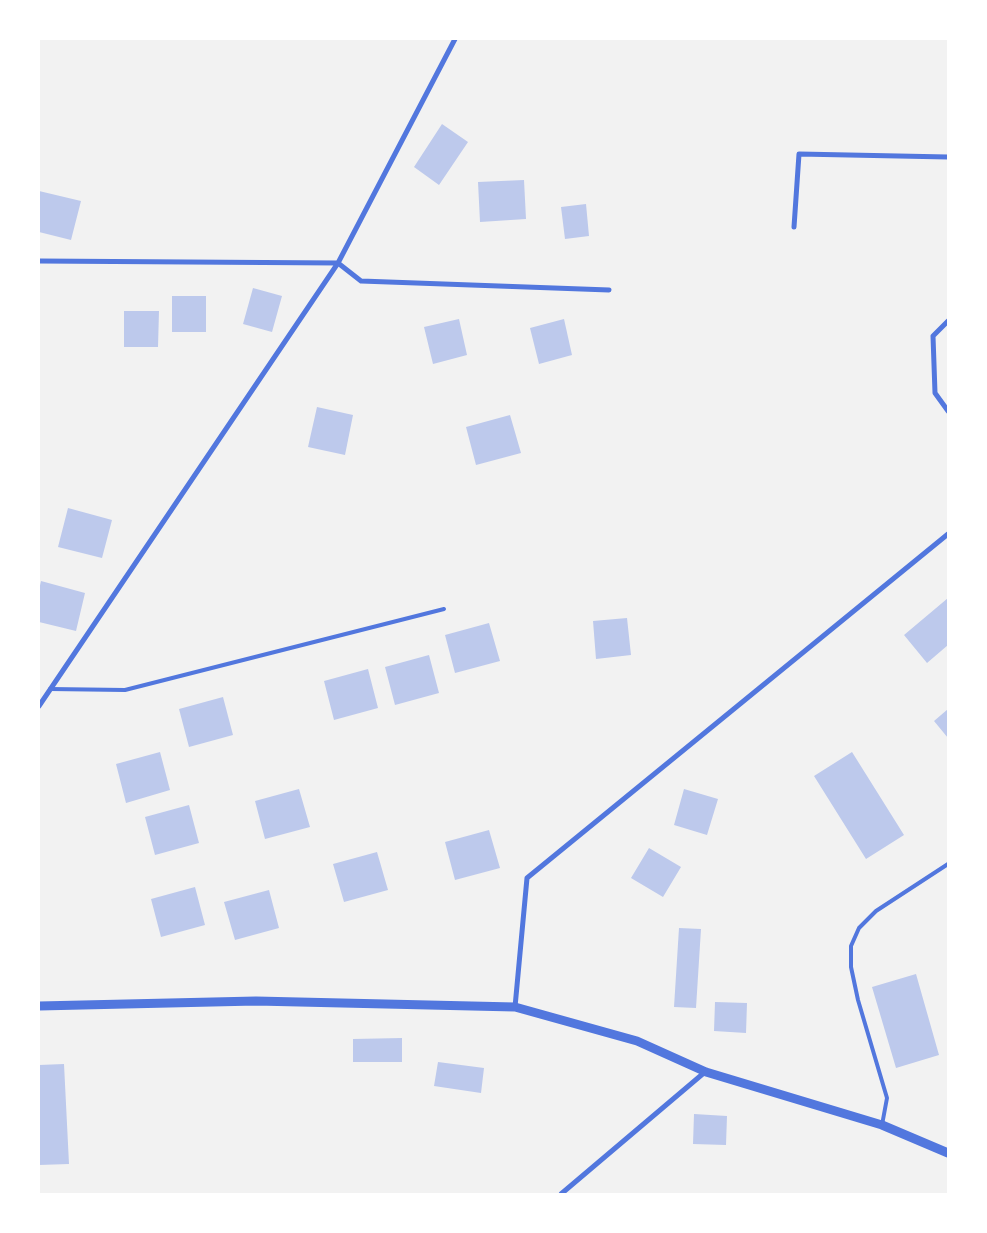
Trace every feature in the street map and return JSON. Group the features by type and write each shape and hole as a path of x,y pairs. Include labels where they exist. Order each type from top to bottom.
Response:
{"street":[{"path":"39,706 338,263 455,39"},
{"path":"794,228 799,154 948,158"},
{"path":"39,261 338,263 361,281 609,290"},
{"path":"948,321 933,336 935,393 948,411"},
{"path":"515,1007 527,878 948,534"},
{"path":"39,1006 256,1001 515,1007 637,1041 706,1072 882,1125 948,1153"},
{"path":"561,1194 706,1072"}],"lane":[{"path":"50,689 125,690 444,609"},
{"path":"882,1125 887,1098 858,1000 851,966 852,946 859,928 876,912 948,864"}],"building":[{"path":"442,124 468,142 439,185 414,167"},
{"path":"524,180 526,219 480,222 478,182"},
{"path":"39,191 81,201 71,240 39,232"},
{"path":"586,204 589,236 565,239 561,207"},
{"path":"253,288 282,296 272,332 243,324"},
{"path":"172,296 206,296 206,332 172,332"},
{"path":"124,311 159,311 158,347 124,347"},
{"path":"459,319 467,355 433,364 424,327"},
{"path":"564,319 572,355 539,364 530,328"},
{"path":"317,407 353,415 345,455 308,447"},
{"path":"510,415 521,453 476,465 466,427"},
{"path":"68,508 112,520 102,558 58,547"},
{"path":"41,581 85,593 76,631 39,622 39,590"},
{"path":"948,598 948,645 927,663 904,635"},
{"path":"627,618 631,655 596,659 593,621"},
{"path":"489,623 500,661 455,673 445,635"},
{"path":"429,655 439,693 395,705 385,667"},
{"path":"368,669 378,708 334,720 324,681"},
{"path":"223,697 233,735 189,747 179,709"},
{"path":"948,709 948,738 934,721"},
{"path":"160,752 170,790 126,803 116,764"},
{"path":"852,752 904,835 866,859 814,776"},
{"path":"299,789 310,827 265,839 255,801"},
{"path":"684,789 718,799 707,835 674,825"},
{"path":"189,805 199,843 155,855 145,817"},
{"path":"489,830 500,868 455,880 445,842"},
{"path":"649,848 681,867 663,897 631,878"},
{"path":"377,852 388,890 344,902 333,864"},
{"path":"195,887 205,925 161,937 151,899"},
{"path":"269,890 279,928 235,940 224,902"},
{"path":"679,928 701,929 696,1008 674,1007"},
{"path":"916,974 939,1055 896,1068 872,987"},
{"path":"715,1002 747,1003 746,1033 714,1031"},
{"path":"402,1038 402,1062 353,1062 353,1039"},
{"path":"438,1062 484,1068 481,1093 434,1086"},
{"path":"64,1064 69,1164 39,1165 39,1065"},
{"path":"694,1114 727,1116 726,1145 693,1144"}]}
